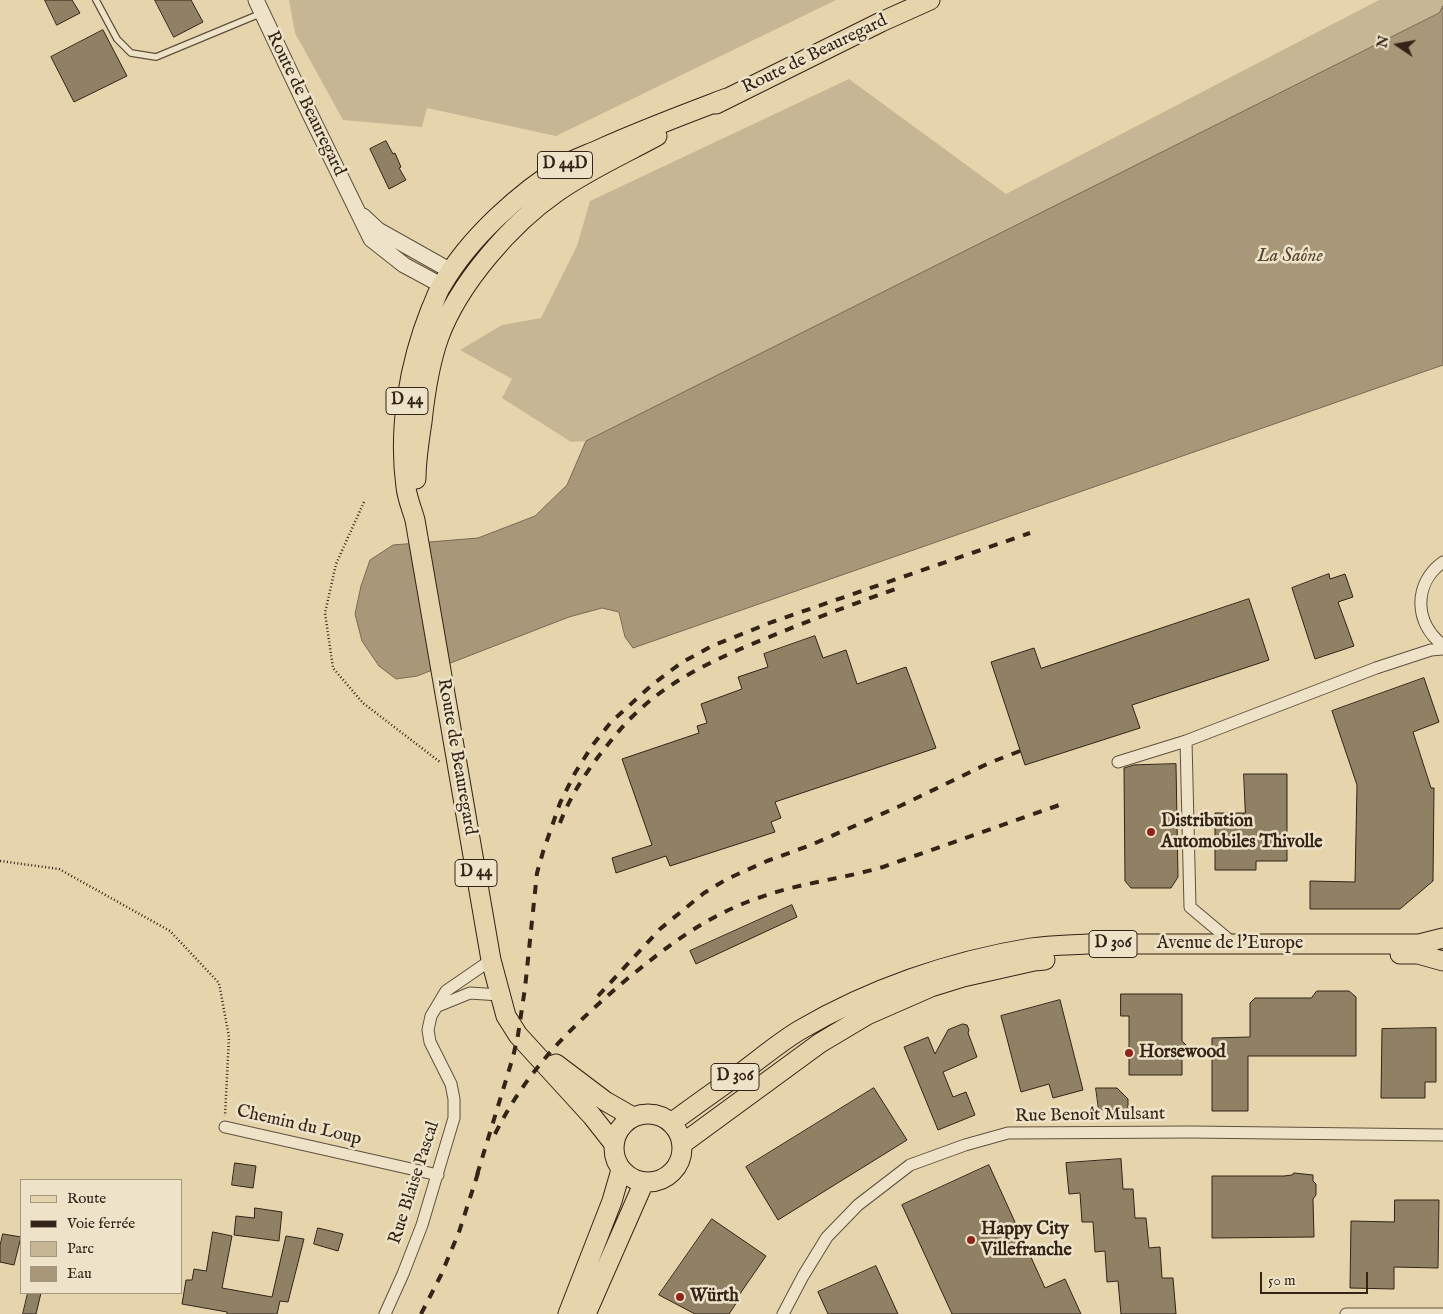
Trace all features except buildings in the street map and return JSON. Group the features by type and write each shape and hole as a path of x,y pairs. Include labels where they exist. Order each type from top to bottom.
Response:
{"main road":[{"name":"Route de Beauregard","path":"727,98 930,0"},
{"name":"D 44D","path":"446,278 484,230 534,186 567,164 618,141 727,98"},
{"name":"D 44D","path":"463,292 485,261 520,222 568,184 727,98"},
{"name":"Route de Beauregard","path":"446,278 424,326 412,370 406,405 404,451 406,489 415,520 490,960 506,1016 518,1035 592,1116 614,1144"},
{"path":"446,278 463,292"},
{"name":"Route de Beauregard","path":"415,520 416,463 428,374 440,336 463,292"},
{"name":"Avenue de l'Europe","path":"671,1123 799,1031 833,1012 875,993 955,965 1032,948 1087,944 1419,944 1443,938"},
{"name":"Avenue de l'Europe","path":"682,1144 820,1043 867,1015 931,987 963,977 1034,961 1082,956 1418,954 1443,961"},
{"name":"Route de Beauregard","path":"528,1046 545,1056 605,1101 633,1118"},
{"path":"642,1114 662,1117 671,1123 680,1136 682,1144 682,1154 672,1172 659,1180 644,1182 635,1180 621,1170 616,1162 614,1144 620,1128 642,1114"},
{"path":"568,1314 612,1201 621,1170"},
{"path":"586,1314 644,1182"}],"street":[{"name":"Route de Beauregard","path":"259,6 355,208 378,230 446,278"},
{"path":"1118,762 1186,741 1376,668 1443,647 1428,630 1421,615 1420,599 1427,579 1433,570 1443,562"},
{"path":"1186,741 1190,907 1234,944"},
{"name":"Rue Blaise Pascal","path":"385,1314 422,1225 455,1111 451,1084 432,1047 429,1036 431,1016 446,991 490,960"},
{"path":"438,1006 470,993 499,995"},
{"name":"Chemin du Loup","path":"225,1127 438,1175"},
{"name":"Rue Benoît Mulsant","path":"783,1314 827,1237 858,1205 910,1165 965,1145 1008,1133 1443,1134"},
{"path":"1346,1314 1443,1314"}],"lane":[{"path":"96,0 117,39 131,53 156,57 259,6"}],"path":[{"path":"364,502 336,564 325,613 333,668 363,703 459,777"},
{"name":"Chemin du Loup","path":"0,861 59,869 170,931 219,983 229,1037 225,1127"}],"green space":[{"path":"289,0 836,0 556,136 427,108 422,127 343,120 295,33"},
{"path":"1379,0 1443,0 1443,6 1439,13 586,441 571,442 502,398 512,379 460,350 502,325 541,318 577,246 590,201 849,79 1006,194"}],"water":[{"name":"La Saône","path":"1443,6 1443,365 633,648 625,637 619,612 602,608 569,617 417,676 396,679 379,666 362,641 355,614 361,586 370,560 393,545 478,538 535,516 567,485 586,441 1439,13"}],"railway":[{"path":"477,1175 518,1035 537,873 543,852 560,803 575,773 592,746 611,722 653,684 681,663 712,646 772,622 1030,533"},
{"path":"560,823 582,780 611,740 635,714 668,687 705,665 745,647 813,619 901,587"},
{"path":"598,996 660,929 704,893 727,879 767,861 811,845 900,806 989,763 1020,751"},
{"path":"495,1134 508,1110 537,1068 570,1031 627,979 689,932 722,913 758,898 883,867 1065,803"},
{"path":"421,1314 441,1275 459,1232 479,1170"}],"place":[{"name":"Distribution Automobiles Thivolle","path":"1151,832"},
{"name":"Horsewood","path":"1129,1053"},
{"name":"Happy City Villefranche","path":"971,1240"},
{"name":"Würth","path":"680,1297"}]}
